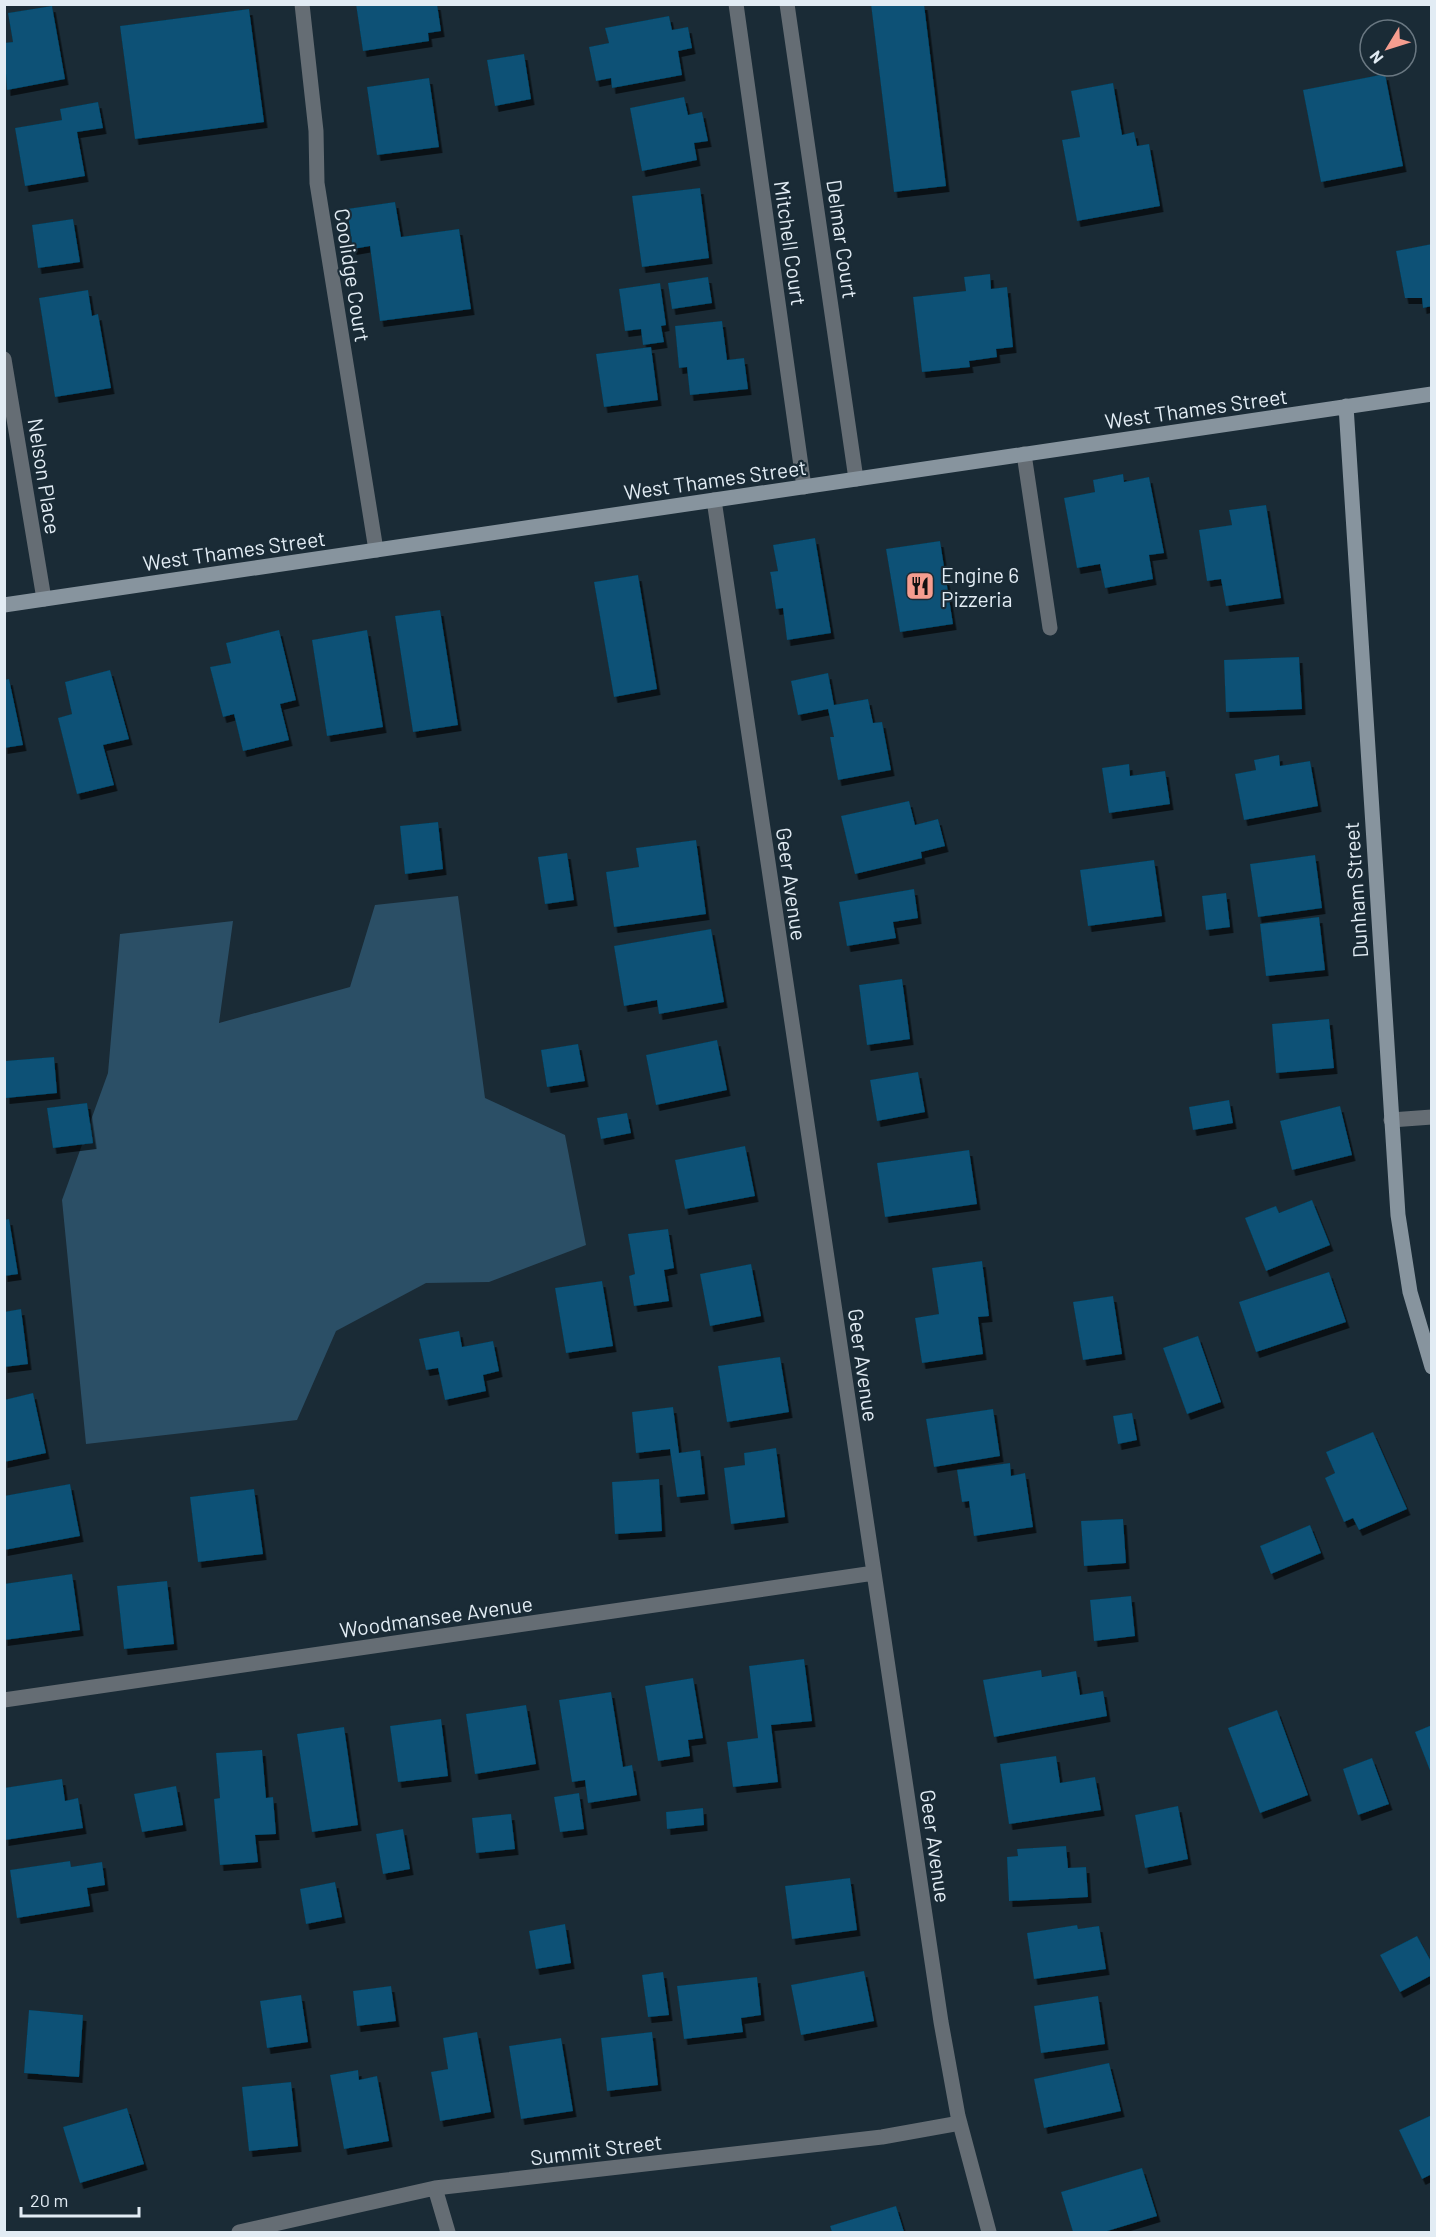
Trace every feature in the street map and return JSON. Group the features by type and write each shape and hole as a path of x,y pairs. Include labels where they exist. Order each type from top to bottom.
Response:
{"main road":[{"name":"West Thames Street","path":"4,605 1431,394"},
{"name":"Dunham Street","path":"1346,406 1401,1251 1412,1301 1431,1366"}],"street":[{"name":"Coolidge Court","path":"302,4 316,131 317,183 376,550"},
{"name":"Mitchell Court","path":"736,4 804,487"},
{"name":"Delmar Court","path":"787,4 856,479"},
{"name":"Nelson Place","path":"4,359 44,599"},
{"path":"1024,454 1050,628"},
{"name":"Geer Avenue","path":"714,500 941,2022 960,2123 989,2232"},
{"path":"1391,1120 1431,1117"},
{"name":"Woodmansee Avenue","path":"4,1700 874,1573"},
{"name":"Summit Street","path":"239,2232 435,2188 882,2137 960,2123"},
{"path":"435,2188 448,2232"}],"shaded area":[{"path":"458,896 485,1098 565,1135 586,1245 489,1282 426,1283 336,1331 297,1420 86,1444 62,1200 108,1073 120,934 233,921 219,1023 350,987 375,905"}],"building":[{"path":"356,4 437,4 441,31 428,33 429,41 363,51"},
{"path":"871,4 924,4 946,186 894,192"},
{"path":"52,6 65,79 7,90 4,43 13,42 8,13"},
{"path":"249,9 264,122 135,139 120,26"},
{"path":"669,16 672,30 688,27 692,48 678,51 682,75 612,88 611,78 596,81 589,47 609,43 605,28"},
{"path":"524,54 531,99 495,106 487,60"},
{"path":"429,78 439,147 377,155 367,87"},
{"path":"1364,78 1386,78 1403,166 1321,182 1303,90"},
{"path":"1113,83 1122,135 1134,132 1137,146 1149,144 1160,206 1077,221 1062,140 1080,137 1071,91"},
{"path":"684,97 688,115 702,112 708,141 694,143 697,160 642,171 630,108"},
{"path":"98,102 103,128 77,132 85,176 25,186 15,128 62,120 60,109"},
{"path":"700,188 709,258 642,267 632,196"},
{"path":"395,202 401,237 459,229 471,309 380,321 370,246 353,249 347,209"},
{"path":"73,219 80,262 38,268 32,225"},
{"path":"1432,244 1432,306 1423,308 1422,298 1405,298 1396,251"},
{"path":"990,274 991,289 1007,287 1013,347 996,349 997,357 969,361 970,367 922,372 913,297 966,291 964,277"},
{"path":"708,277 712,303 672,309 668,283"},
{"path":"660,283 666,325 661,326 664,342 643,345 641,329 625,331 619,289"},
{"path":"88,290 92,316 98,314 111,388 55,397 39,298"},
{"path":"722,321 727,360 744,358 748,389 690,395 687,367 679,368 675,326"},
{"path":"651,347 658,400 604,407 596,354"},
{"path":"1123,474 1124,482 1149,477 1164,553 1149,555 1153,579 1105,588 1100,564 1077,568 1064,498 1095,492 1093,480"},
{"path":"1266,505 1281,598 1226,606 1221,579 1207,581 1199,530 1232,525 1229,510"},
{"path":"815,538 831,633 787,640 783,608 776,609 770,572 778,571 773,545"},
{"name":"Engine 6 Pizzeria","path":"940,541 953,624 900,632 886,549"},
{"path":"638,575 657,689 614,697 594,582"},
{"path":"440,610 458,725 413,732 395,616"},
{"path":"279,630 296,700 280,704 289,740 243,751 234,714 223,717 210,667 231,663 226,643"},
{"path":"367,630 383,727 327,736 312,640"},
{"path":"1299,657 1302,709 1226,712 1224,660"},
{"path":"110,670 129,739 103,745 114,785 77,794 58,718 72,714 65,682"},
{"path":"828,673 834,705 868,699 873,723 882,722 891,770 838,780 830,737 834,737 828,709 798,715 791,681"},
{"path":"9,679 23,745 4,748 4,680"},
{"path":"1279,755 1280,766 1310,761 1318,806 1244,820 1235,774 1256,770 1254,760"},
{"path":"1129,764 1130,776 1165,771 1170,804 1109,813 1102,768"},
{"path":"909,801 915,825 938,819 945,846 921,852 922,858 855,874 841,816"},
{"path":"438,822 443,869 405,874 400,826"},
{"path":"696,840 706,914 614,927 606,872 639,867 636,848"},
{"path":"567,853 574,900 545,904 538,857"},
{"path":"1315,855 1322,908 1258,917 1250,864"},
{"path":"1154,860 1162,916 1088,926 1080,870"},
{"path":"914,889 918,918 893,922 896,938 847,946 839,902"},
{"path":"1226,893 1230,927 1206,930 1202,896"},
{"path":"1319,917 1325,970 1266,976 1260,924"},
{"path":"711,929 724,1002 659,1014 657,1000 624,1006 614,946"},
{"path":"902,979 910,1039 867,1045 859,985"},
{"path":"1329,1019 1334,1068 1276,1073 1272,1024"},
{"path":"717,1040 727,1090 656,1105 646,1055"},
{"path":"578,1044 585,1081 547,1087 541,1050"},
{"path":"54,1057 57,1093 6,1098 5,1061"},
{"path":"918,1072 925,1112 877,1121 870,1080"},
{"path":"1229,1100 1233,1123 1193,1130 1189,1107"},
{"path":"87,1103 93,1143 53,1148 47,1108"},
{"path":"1340,1106 1352,1155 1292,1170 1280,1121"},
{"path":"627,1113 631,1133 601,1139 597,1118"},
{"path":"745,1146 755,1196 685,1209 675,1160"},
{"path":"969,1150 977,1204 885,1217 877,1163"},
{"path":"1312,1200 1330,1245 1266,1271 1245,1218 1276,1206 1279,1213"},
{"path":"9,1219 18,1274 4,1276 4,1220"},
{"path":"668,1229 674,1268 664,1270 669,1301 634,1306 629,1276 635,1274 628,1234"},
{"path":"982,1261 989,1316 978,1317 983,1354 922,1363 915,1318 939,1314 932,1268"},
{"path":"751,1264 761,1316 710,1326 700,1274"},
{"path":"1329,1272 1346,1322 1256,1352 1239,1302"},
{"path":"602,1281 613,1346 566,1353 555,1288"},
{"path":"1113,1296 1122,1354 1083,1360 1073,1302"},
{"path":"21,1309 28,1364 4,1367 4,1312"},
{"path":"459,1331 462,1347 493,1341 499,1371 483,1375 486,1391 445,1400 438,1368 426,1370 419,1339"},
{"path":"1198,1336 1221,1402 1187,1414 1163,1348"},
{"path":"780,1357 789,1412 727,1422 718,1366"},
{"path":"33,1393 46,1453 4,1462 4,1400"},
{"path":"673,1407 679,1453 700,1450 705,1494 677,1497 670,1449 636,1453 632,1412"},
{"path":"993,1409 1000,1456 934,1467 926,1419"},
{"path":"1132,1413 1137,1440 1118,1444 1113,1416"},
{"path":"1373,1432 1407,1509 1359,1530 1353,1518 1344,1522 1325,1478 1335,1473 1326,1452"},
{"path":"776,1448 785,1517 731,1524 724,1468 745,1465 744,1453"},
{"path":"1010,1463 1011,1476 1025,1473 1033,1527 974,1536 969,1501 962,1502 957,1470"},
{"path":"659,1479 662,1531 615,1534 612,1482"},
{"path":"70,1484 80,1536 4,1550 4,1496"},
{"path":"254,1489 263,1554 198,1562 190,1497"},
{"path":"1123,1519 1126,1563 1084,1566 1081,1521"},
{"path":"1310,1525 1321,1553 1271,1574 1260,1546"},
{"path":"72,1574 80,1630 4,1640 4,1584"},
{"path":"167,1581 174,1644 124,1649 117,1586"},
{"path":"1131,1596 1135,1636 1094,1641 1090,1600"},
{"path":"804,1659 812,1721 771,1725 778,1782 733,1787 727,1742 758,1738 749,1666"},
{"path":"1041,1670 1042,1677 1076,1671 1080,1695 1103,1691 1107,1716 994,1737 983,1680"},
{"path":"693,1678 703,1738 688,1740 690,1756 658,1761 645,1686"},
{"path":"611,1692 623,1767 632,1765 637,1795 588,1803 585,1780 572,1782 559,1700"},
{"path":"526,1705 536,1764 475,1774 466,1714"},
{"path":"1277,1710 1308,1795 1260,1813 1228,1728"},
{"path":"441,1719 448,1776 398,1782 390,1726"},
{"path":"1432,1725 1432,1773 1431,1773 1415,1732"},
{"path":"344,1727 358,1825 312,1832 297,1734"},
{"path":"262,1750 266,1798 273,1797 276,1834 255,1835 258,1862 220,1865 214,1799 220,1798 216,1753"},
{"path":"1056,1756 1060,1783 1095,1777 1101,1810 1009,1824 1000,1764"},
{"path":"1372,1758 1389,1804 1358,1815 1343,1769"},
{"path":"62,1779 65,1801 78,1798 83,1828 5,1840 4,1788"},
{"path":"176,1786 183,1825 142,1832 134,1794"},
{"path":"579,1793 584,1829 560,1832 554,1797"},
{"path":"1178,1806 1188,1859 1145,1868 1135,1815"},
{"path":"703,1808 704,1825 667,1829 666,1812"},
{"path":"511,1814 515,1849 476,1853 472,1818"},
{"path":"403,1829 410,1869 383,1874 376,1834"},
{"path":"1066,1846 1068,1868 1086,1867 1088,1897 1009,1901 1007,1857 1018,1856 1017,1849"},
{"path":"70,1861 71,1867 102,1862 105,1885 87,1888 90,1906 17,1918 10,1870"},
{"path":"850,1878 857,1930 792,1939 785,1886"},
{"path":"335,1882 342,1917 306,1924 300,1889"},
{"path":"565,1924 571,1963 536,1969 529,1931"},
{"path":"1077,1925 1078,1929 1099,1926 1106,1969 1034,1979 1027,1933"},
{"path":"1417,1936 1432,1963 1432,1975 1400,1992 1380,1955"},
{"path":"864,1971 874,2021 801,2035 791,1985"},
{"path":"663,1972 669,2015 648,2017 642,1975"},
{"path":"757,1977 761,2015 741,2018 743,2032 684,2039 677,1986"},
{"path":"391,1986 396,2021 357,2026 353,1991"},
{"path":"301,1995 308,2042 267,2048 260,2001"},
{"path":"1098,1996 1105,2044 1041,2053 1034,2006"},
{"path":"29,2010 83,2015 79,2077 24,2073"},
{"path":"477,2032 491,2112 440,2121 431,2072 448,2069 443,2038"},
{"path":"652,2032 658,2085 607,2091 601,2038"},
{"path":"561,2038 573,2111 521,2119 509,2046"},
{"path":"1109,2063 1121,2111 1044,2128 1034,2079"},
{"path":"358,2070 359,2080 377,2076 389,2141 344,2149 330,2075"},
{"path":"291,2082 298,2146 249,2151 242,2087"},
{"path":"127,2108 144,2164 80,2183 63,2127"},
{"path":"1432,2115 1432,2174 1422,2179 1399,2130"},
{"path":"1142,2168 1157,2216 1104,2232 1073,2232 1061,2192"},
{"path":"896,2206 904,2232 832,2232 830,2226"}],"place":[{"name":"Engine 6 Pizzeria","path":"920,586"}]}
